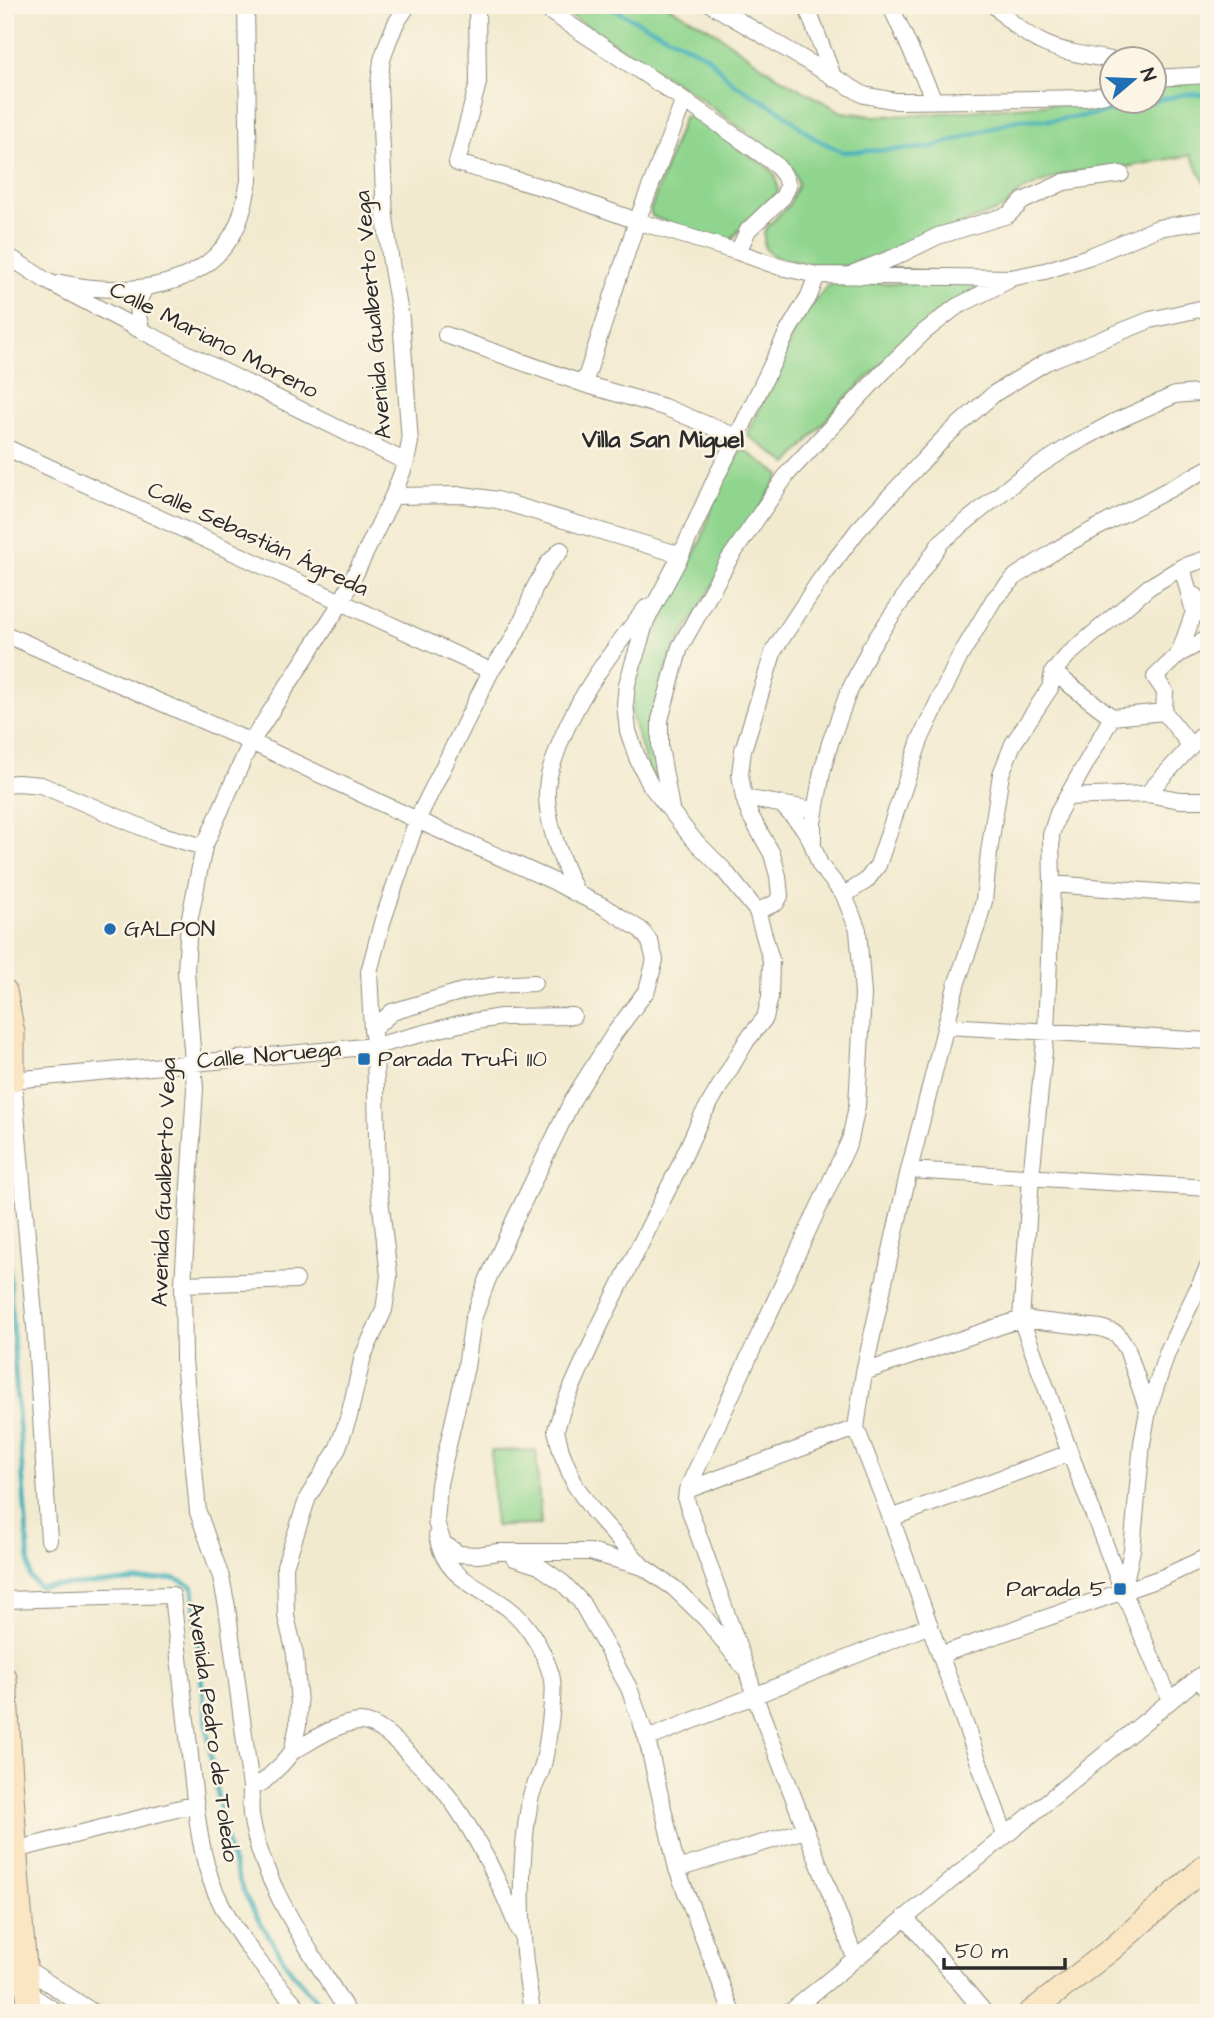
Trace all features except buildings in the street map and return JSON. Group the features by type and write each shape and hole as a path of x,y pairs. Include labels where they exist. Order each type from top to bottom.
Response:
{"street":[{"path":"45,280 98,288 145,288 200,270 219,254 232,235 244,208 249,181 246,5"},
{"name":"Avenida Gualberto Vega","path":"348,2013 285,1907 269,1876 259,1847 251,1813 251,1787 227,1606 221,1577 198,1512 184,1360 183,1284 195,1088 186,971 189,922 204,848 251,742 341,603 393,496 406,462 410,442 401,319 385,217 379,84 388,42 408,5"},
{"path":"477,5 478,83 457,163 548,189 780,267 817,275 1011,278 1045,271 1087,257 1158,228 1209,220"},
{"path":"540,5 684,100 775,164 784,175 788,186 783,197 748,230 738,252"},
{"path":"712,5 864,95 896,101 1098,96"},
{"path":"806,5 834,79"},
{"path":"890,5 934,100"},
{"path":"994,5 1013,26 1030,38 1048,46 1098,58"},
{"path":"1168,77 1209,75"},
{"path":"584,384 637,221 684,100"},
{"path":"849,275 938,236 1008,215 1023,201 1063,182 1121,174"},
{"name":"Calle Mariano Moreno","path":"5,254 45,280 142,331 406,462"},
{"path":"747,1671 706,1619 674,1588 643,1567 593,1511 575,1485 561,1451 556,1430 563,1407 601,1323 701,1118 747,1040 765,1018 770,997 771,960 757,911 723,869 693,839 651,786 628,731 625,704 627,684 646,621 668,582 716,477 788,331 809,296 817,275"},
{"path":"672,813 660,747 660,720 680,647 728,561 788,473 883,372 924,332 956,307 1011,278"},
{"path":"142,331 138,321 137,301 145,288"},
{"path":"757,911 776,903 780,896 772,854 750,815 744,798 740,774 743,750 774,650 802,606 858,530 946,436 995,393 1046,362 1150,320 1209,307"},
{"path":"446,335 584,384 664,407 737,438"},
{"path":"813,845 814,810 830,743 847,696 864,660 941,542 1020,478 1068,447 1114,422 1175,395 1209,392"},
{"name":"Calle Sebastián Ágreda","path":"5,447 491,671"},
{"path":"844,895 866,881 878,865 920,740 959,658 994,599 1016,576 1060,547 1209,468"},
{"path":"393,496 463,495 497,500 681,555"},
{"path":"292,1752 298,1726 299,1704 295,1654 286,1616 285,1566 308,1497 337,1450 349,1416 363,1356 384,1310 389,1276 378,1181 374,1038 369,972 382,923 417,820 491,671 510,644 547,565 561,550"},
{"path":"1005,1835 856,1428 864,1373 909,1170 957,982 984,901 1001,774 1013,744 1050,688 1053,672 1068,655 1149,587 1182,567 1209,558"},
{"path":"1182,567 1209,622"},
{"path":"1179,654 1194,612 1182,567"},
{"path":"577,894 558,852 549,814 547,781 562,737 583,698 617,645 668,582"},
{"path":"5,634 251,742 553,880 641,930 650,942 655,960 648,990 614,1034 573,1099 487,1281 473,1319 466,1367 439,1484 436,1522 443,1558 455,1573 510,1609 530,1632 552,1678 552,1701 543,1765 530,1798 522,1872 523,1940 532,2013"},
{"path":"1191,746 1164,712 1165,692 1156,677 1179,654 1209,638"},
{"path":"1053,672 1112,717 1164,712"},
{"path":"1112,717 1058,813 1051,835 1052,884 1046,1032 1031,1177 1021,1319 1123,1591 1170,1700"},
{"path":"1147,794 1209,729"},
{"path":"5,784 41,785 158,834 204,848"},
{"path":"1067,797 1147,794 1180,800 1209,800"},
{"path":"744,798 814,810"},
{"path":"783,806 802,826 820,865 844,895 858,930 863,994 857,1106 850,1140 687,1490 686,1500 755,1697 855,1958"},
{"path":"1052,884 1209,896"},
{"path":"374,1038 393,1012 463,991 496,985 534,983"},
{"path":"5,991 13,1033 9,1080 34,1326 49,1540"},
{"name":"Calle Noruega","path":"9,1080 192,1062 374,1038 501,1017 573,1016"},
{"path":"946,1026 1209,1041"},
{"path":"909,1170 1209,1188"},
{"path":"1123,1591 1132,1549 1142,1443 1148,1411 1167,1353 1209,1265"},
{"path":"183,1284 296,1279"},
{"path":"864,1373 1021,1319 1101,1328 1117,1334 1127,1349 1148,1411"},
{"path":"687,1490 856,1428"},
{"path":"891,1518 1070,1452"},
{"path":"436,1522 443,1543 459,1553 478,1555 498,1552 590,1552 643,1567"},
{"path":"498,1552 539,1566 563,1583 581,1602 629,1688 647,1739 677,1869 732,2013"},
{"path":"940,1654 1164,1577 1209,1556"},
{"name":"Avenida Pedro de Toledo","path":"5,1600 172,1595 196,1804 206,1866 215,1891 236,1932 303,2013"},
{"path":"647,1739 930,1625"},
{"path":"797,2010 855,1958 1203,1673 1209,1691"},
{"path":"5,1678 15,1850 29,2003 58,2013"},
{"path":"251,1787 262,1782 282,1765 292,1752 339,1727 361,1722 377,1727 398,1742 442,1788 475,1838 503,1890 523,1940"},
{"path":"15,1850 196,1804"},
{"path":"677,1869 805,1830"},
{"path":"1030,2013 1113,1948 1209,1863"},
{"path":"905,1917 985,2013"},
{"path":"24,1967 94,2013"}],"green space":[{"path":"554,5 666,5 710,29 777,76 842,112 873,116 918,115 1098,100 1098,116 1168,116 1168,83 1209,79 1209,191 1191,155 1120,168 1066,173 1019,192 1006,207 857,266 788,260 769,253 764,246 764,233 789,205 798,184 794,172 782,158 692,93"},
{"path":"691,116 770,169 776,177 778,192 741,227 731,241 722,242 653,217 650,211 684,117"},
{"path":"829,284 983,285 906,341 841,403 788,464 747,435 797,327"},
{"path":"743,449 780,475 671,655 655,713 665,794 648,769 631,714 634,683 657,614 676,587 701,541 714,500"},
{"path":"536,1450 541,1525 495,1526 491,1451"}],"waterway":[{"path":"605,5 707,56 733,83 782,112 814,138 843,152 929,148 1017,120 1053,120 1098,114"},
{"path":"1168,98 1186,94 1209,95"},
{"path":"5,1194 30,1577 39,1587 175,1578 193,1587 212,1767 229,1852 243,1891 257,1917 291,1971 327,2013"}],"place":[{"name":"GALPON","path":"110,929"},
{"name":"Parada Trufi 110","path":"364,1059"},
{"name":"Parada 5","path":"1120,1589"}],"district":[{"name":"Villa San Miguel","path":"663,440"}]}
